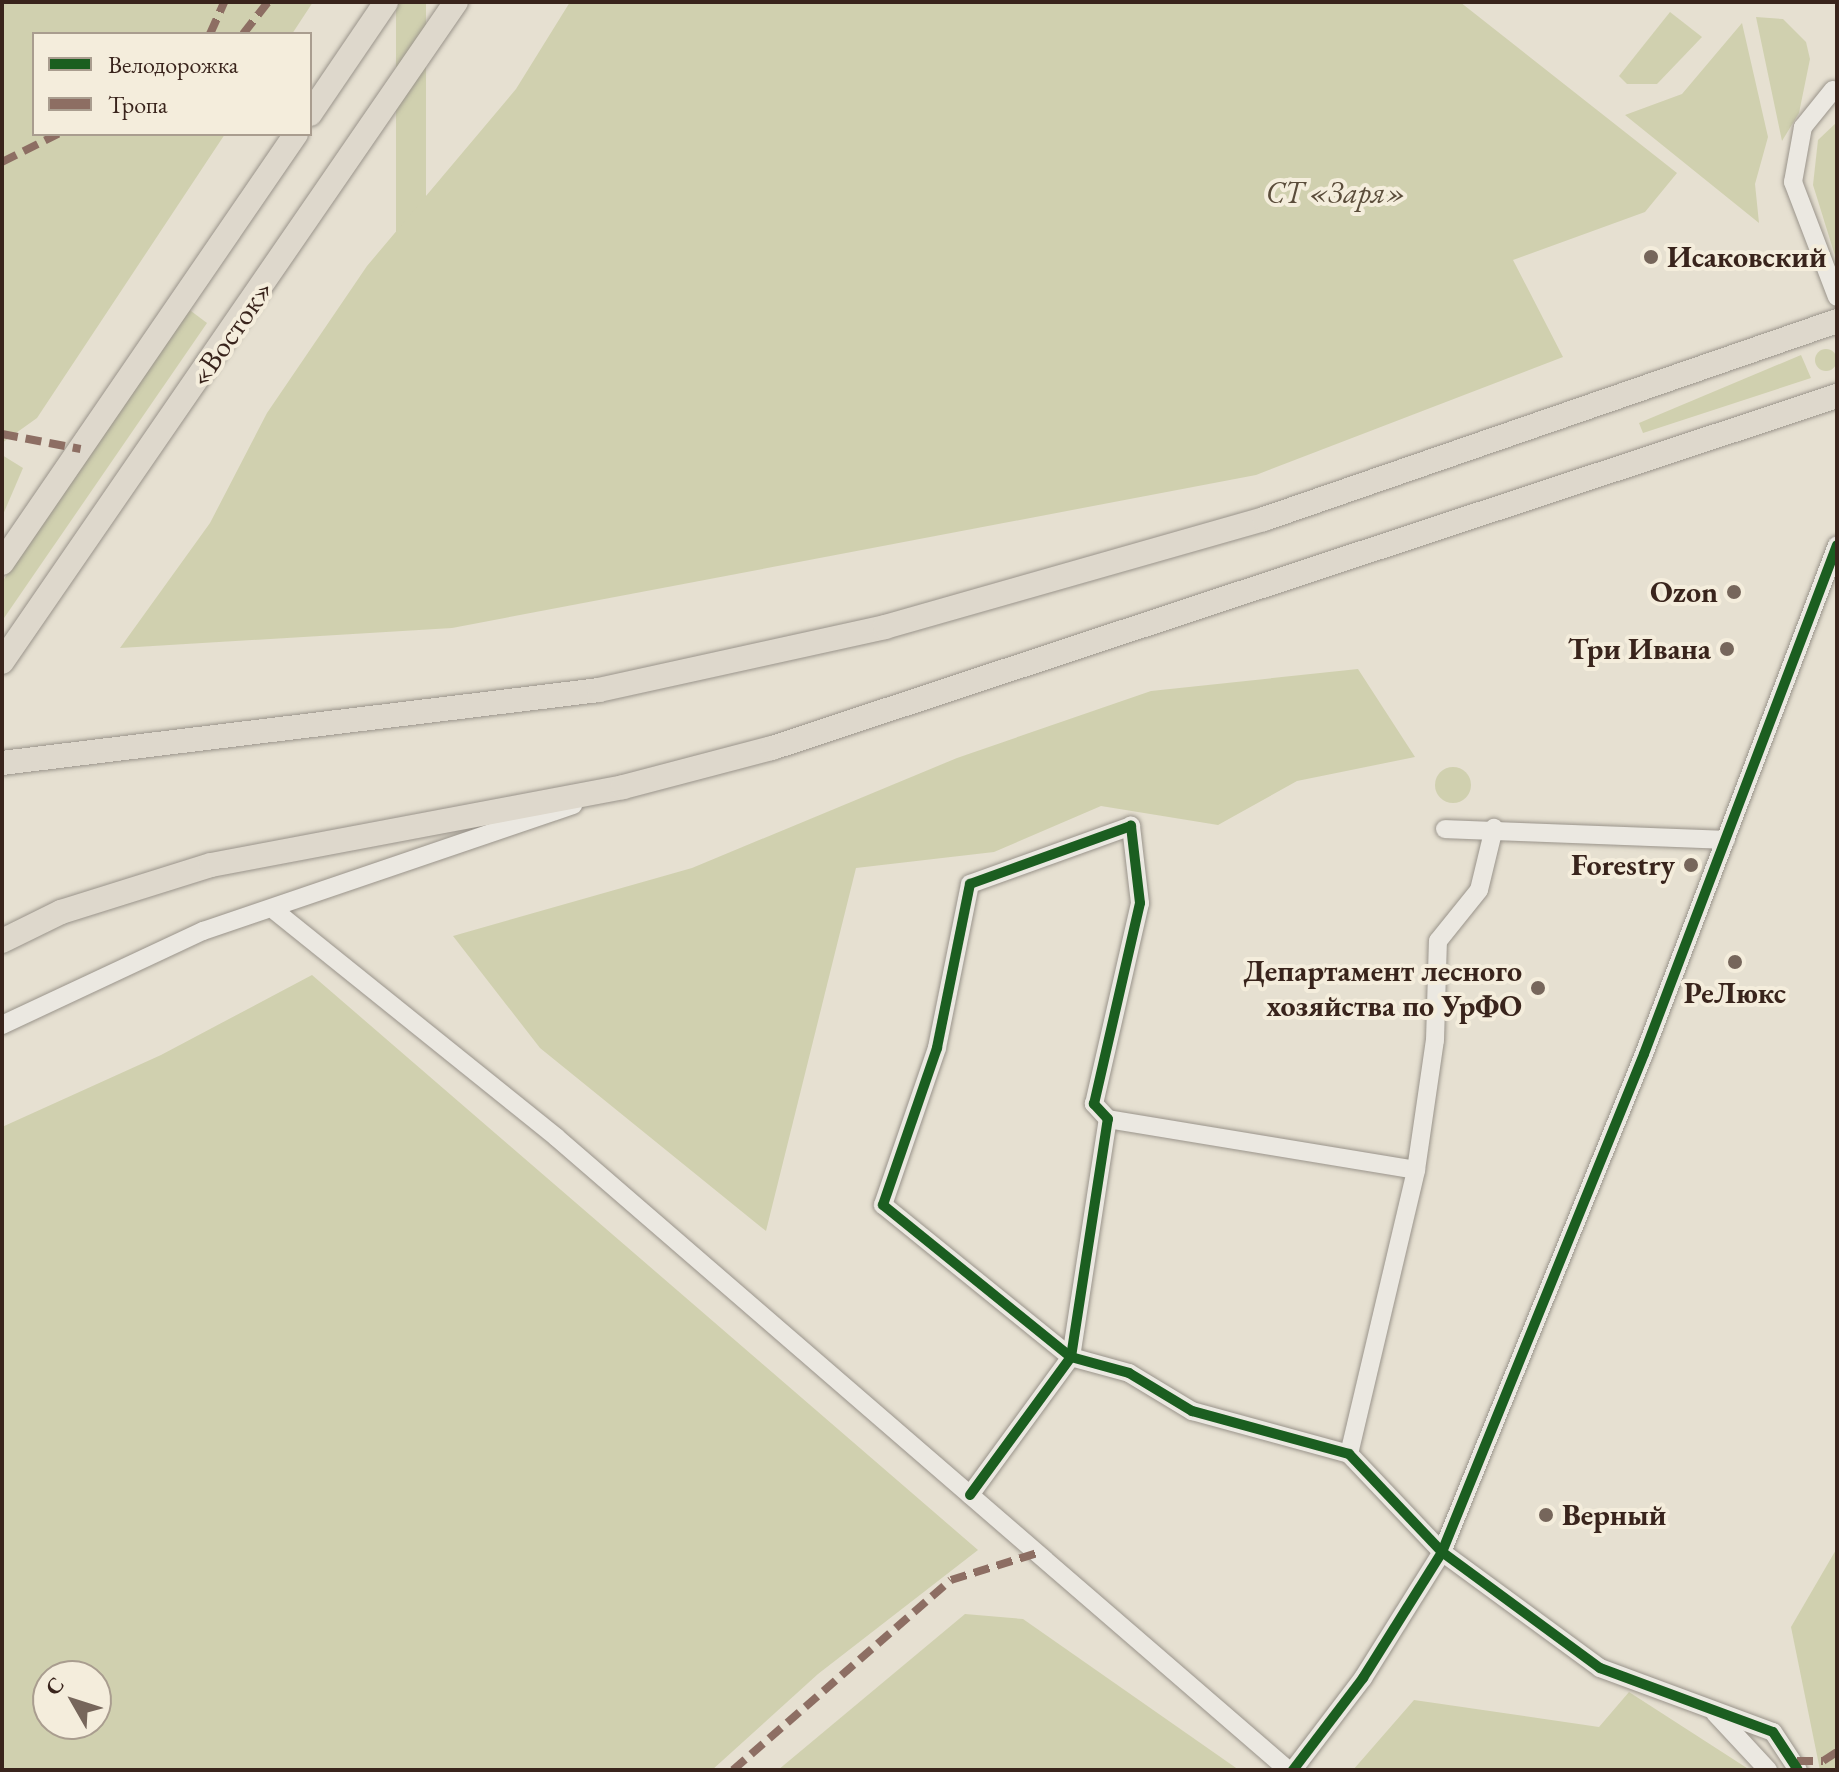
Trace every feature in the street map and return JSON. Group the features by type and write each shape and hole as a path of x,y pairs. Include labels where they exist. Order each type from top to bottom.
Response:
{"main road":[{"path":"312,111 386,2"},
{"name":"«Восток»","path":"2,662 456,2"},
{"name":"«Восток»","path":"2,563 295,136"},
{"path":"2,763 599,690 885,627 1264,519 1837,321"},
{"path":"2,941 61,912 211,865 623,787 909,706 1837,396"}],"street":[{"path":"1833,90 1803,127 1793,182 1837,297"},
{"path":"275,911 556,1137 1290,1770 1363,1678 1442,1552 1726,840 1837,545"},
{"path":"2,1025 112,968 623,787"},
{"path":"1416,1170 1108,1119 1094,1104 1140,903 1131,826 970,884 937,1048 883,1205 1071,1357 1129,1373 1192,1411 1349,1454 1442,1552 1600,1668 1773,1732 1798,1770"},
{"path":"1445,829 1494,828 1726,840"},
{"path":"1349,1454 1416,1170 1435,1040 1438,941 1479,890 1494,828"},
{"path":"970,1495 1071,1357 1108,1119"},
{"path":"1713,1711 1768,1770"}],"green space":[{"path":"2,2 313,2 293,32 32,32 32,136 224,136 37,418 2,443"},
{"path":"396,2 426,2 426,301 396,301"},
{"name":"СТ «Заря»","path":"570,2 1460,2 1677,173 1645,212 1513,260 1563,357 1256,475 452,628 120,648 210,523 267,413 367,266 516,89"},
{"path":"1670,12 1702,37 1657,84 1627,84 1619,76"},
{"path":"1756,17 1783,19 1806,42 1810,59 1799,113 1782,141"},
{"path":"1742,23 1768,137 1755,184 1759,223 1625,115 1682,94"},
{"path":"1837,122 1837,262 1813,185 1818,140"},
{"path":"187,308 207,323 2,621 2,582"},
{"path":"1822,349 1830,349 1837,360 1830,371 1822,371 1815,364 1815,356"},
{"path":"1801,355 1811,378 1643,433 1639,423"},
{"path":"2,455 23,468 2,517"},
{"path":"1358,669 1415,757 1297,781 1218,825 1101,806 994,852 856,868 766,1231 540,1048 453,936 692,868 957,758 1151,691"},
{"path":"1453,767 1466,772 1471,785 1466,798 1453,803 1440,798 1435,785 1440,772"},
{"path":"312,975 978,1550 818,1674 712,1770 2,1770 2,1127 161,1055"},
{"path":"1837,1548 1837,1770 1820,1770 1791,1627"},
{"path":"965,1614 1023,1619 1239,1770 778,1770"},
{"path":"1629,1692 1750,1770 1353,1770 1414,1700 1599,1727"}],"marked path":[{"path":"211,32 224,2"},
{"path":"245,32 268,2"},
{"path":"2,162 54,136"},
{"path":"2,434 81,449"},
{"path":"733,1770 951,1580 1037,1553"},
{"path":"1797,1761 1823,1761 1837,1752"}],"cycle path":[{"path":"1293,1770 1363,1678 1442,1552 1644,1054 1837,545"},
{"path":"970,1495 1071,1357 1108,1119 1094,1104 1140,903 1131,826 970,884 937,1048 883,1205 1071,1357 1129,1373 1192,1411 1349,1454 1442,1552 1600,1668 1773,1732 1798,1770"}],"place":[{"name":"Исаковский","path":"1651,257"},
{"name":"Ozon","path":"1734,592"},
{"name":"Три Ивана","path":"1727,649"},
{"name":"Forestry","path":"1691,865"},
{"name":"РеЛюкс","path":"1735,962"},
{"name":"Департамент лесного хозяйства по УрФО","path":"1538,988"},
{"name":"Верный","path":"1546,1515"}]}
